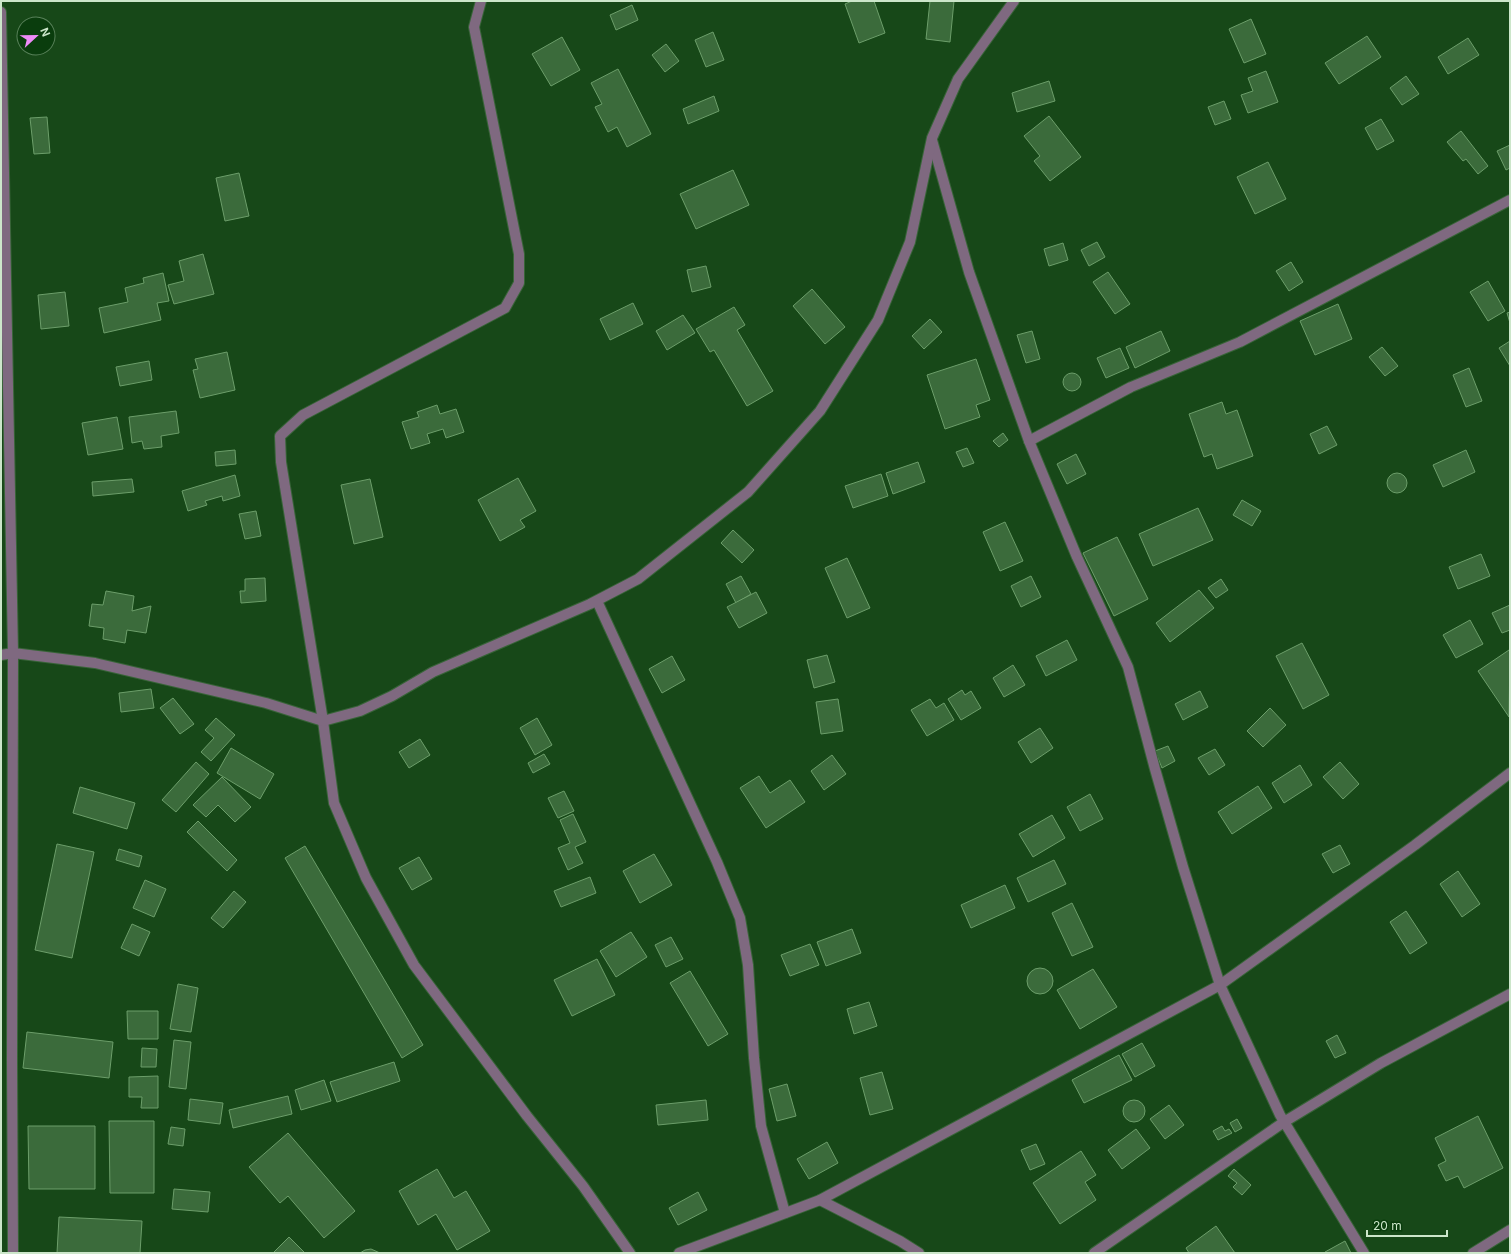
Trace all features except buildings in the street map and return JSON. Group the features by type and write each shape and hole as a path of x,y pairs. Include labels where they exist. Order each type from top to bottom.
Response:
{"street":[{"path":"482,1 474,28 518,254 519,283 505,308 303,415 280,436 281,462 334,803 366,878 414,965 527,1116 583,1186 630,1253"},
{"path":"1,655 13,653 95,662 266,703 322,721 360,711 392,696 433,672 597,601 638,579 748,492 820,411 878,320 910,242 932,138 958,79 1014,1"},
{"path":"1,12 13,653 13,1253"},
{"path":"932,138 969,272 1029,441 1077,557 1128,667 1183,867 1220,985 1284,1122 1364,1253"},
{"path":"1029,441 1131,387 1240,342 1510,200"},
{"path":"597,601 717,862 740,918 748,965 754,1058 761,1126 785,1213"},
{"path":"679,1253 695,1250 820,1200 1220,985 1415,845 1510,773"},
{"path":"1094,1253 1284,1122 1381,1063 1510,994"},
{"path":"820,1200 900,1241 919,1253"},
{"path":"1473,1253 1510,1230"}]}
